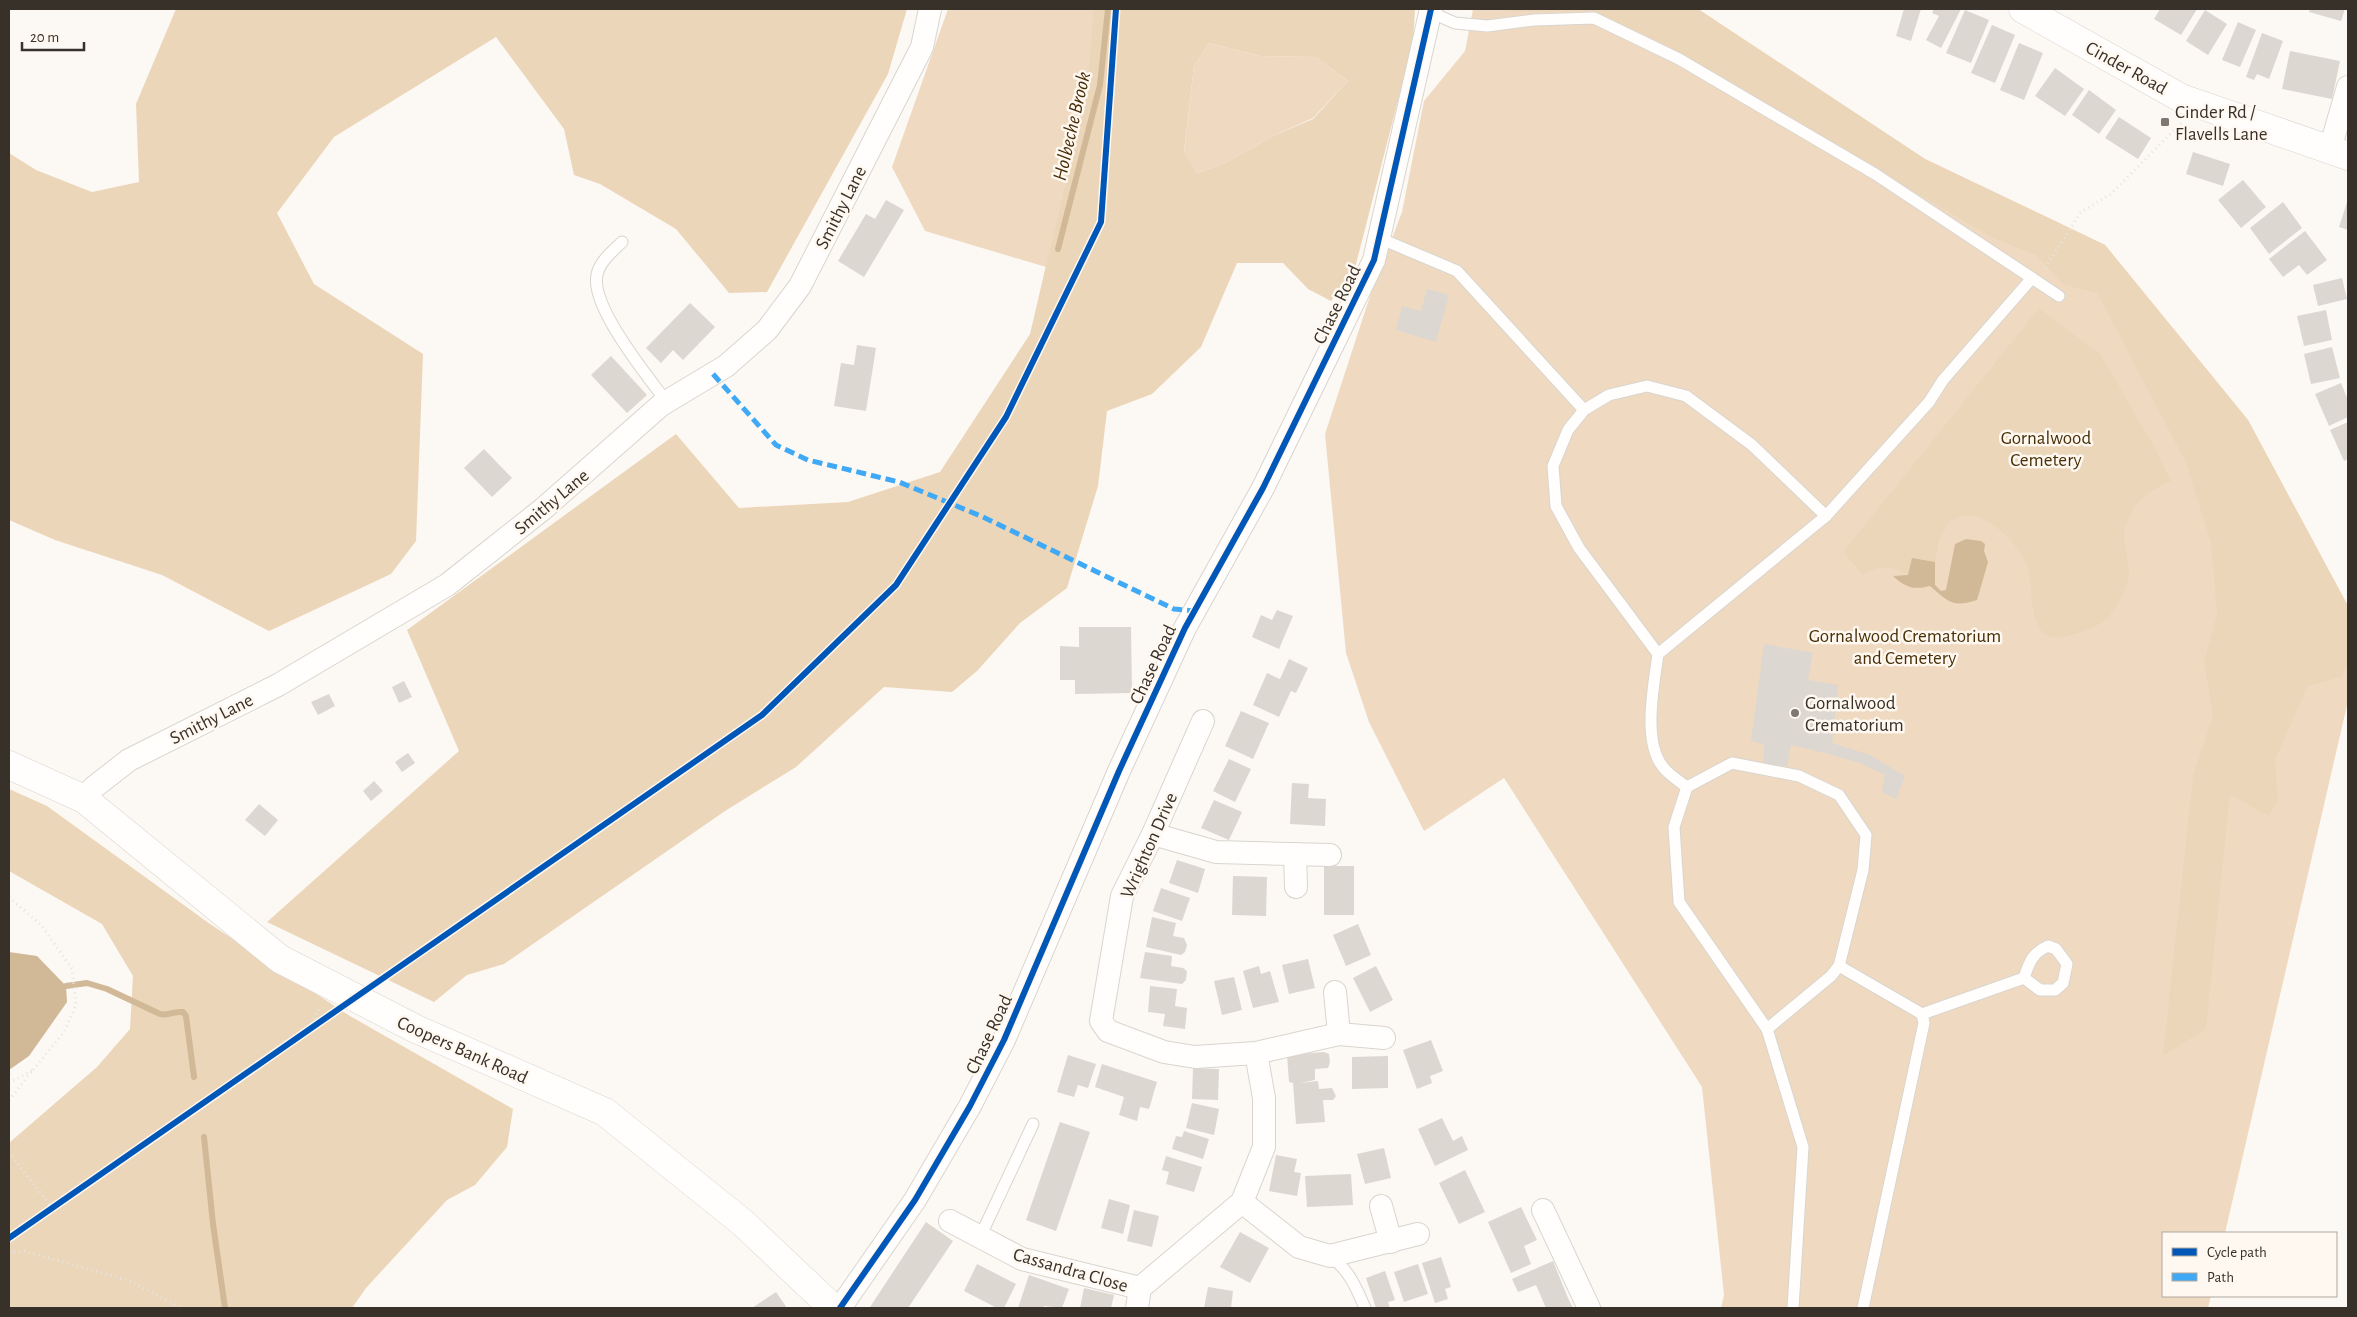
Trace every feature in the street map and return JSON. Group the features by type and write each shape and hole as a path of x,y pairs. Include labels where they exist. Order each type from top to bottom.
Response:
{"street":[{"name":"Smithy Lane","path":"84,799 93,788 128,760 278,685 447,585 543,509 666,401 726,366 767,330 800,286 922,47 930,9"},
{"name":"Cinder Road","path":"2023,9 2180,98 2339,152"},
{"name":"Chase Road","path":"840,1308 915,1200 970,1106 1000,1048 1119,771 1185,628 1263,488 1374,260 1431,10"},
{"path":"2339,152 2348,87"},
{"name":"Wrighton Drive","path":"1203,721 1153,834 1122,896 1101,1021 1108,1031 1164,1052 1195,1057 1256,1053"},
{"path":"9,765 84,799"},
{"name":"Coopers Bank Road","path":"84,799 280,959 416,1029 605,1112 743,1223 833,1308"},
{"path":"1153,834 1216,852 1330,854"},
{"path":"1295,854 1296,887"},
{"path":"1335,992 1339,1034"},
{"path":"1138,1298 1242,1202 1264,1147 1264,1098 1256,1053 1339,1034 1384,1038"},
{"path":"1242,1202 1299,1248 1330,1256 1418,1234"},
{"path":"1381,1206 1391,1242"},
{"path":"1543,1210 1589,1308"},
{"name":"Cassandra Close","path":"950,1221 1022,1259 1138,1298"}],"lane":[{"path":"1431,10 1455,23 1487,26 1534,20 1594,18 1679,59 1875,174 2059,296"},
{"path":"1379,238 1457,271 1584,410"},
{"path":"622,242 602,263 596,276 600,294 608,318 625,347 666,401"},
{"path":"1687,787 1663,768 1653,750 1652,702 1658,654 1826,516 1929,402 1943,380 2035,280"},
{"path":"1658,654 1579,548 1556,506 1553,466 1568,430 1584,410 1609,395 1647,386 1686,396 1752,445 1826,516"},
{"path":"1767,1029 1831,976 1839,966 1863,870 1866,835 1839,795 1799,776 1732,763 1687,787 1674,827 1679,902 1767,1029 1803,1147 1793,1308"},
{"path":"1839,966 1922,1014 1924,1023 1863,1308"},
{"path":"1922,1014 2024,978"},
{"path":"980,1237 1033,1124"},
{"path":"1330,1256 1343,1265 1352,1277 1365,1308"}],"path":[{"path":"2035,280 2081,212 2111,194 2200,104"},
{"path":"9,897 42,926 72,969 76,1005 64,1032 9,1100"},
{"path":"301,1034 325,1017"},
{"path":"9,1083 33,1070"},
{"path":"9,1152 52,1208"},
{"path":"45,1213 60,1202"},
{"path":"9,1252 24,1251 130,1281 181,1308"}],"green space":[{"path":"176,9 907,9 888,74 767,292 729,293 676,229 600,184 574,175 564,129 496,37 334,137 277,213 314,284 423,354 416,541 391,574 269,631 162,575 55,540 9,520 9,153 36,170 92,192 139,182 136,104"},
{"path":"948,9 1095,9 1086,94 1046,267 925,231 892,167"},
{"path":"1094,9 1415,9 1413,42 1355,268 1331,301 1308,289 1283,263 1237,263 1201,347 1152,394 1107,411 1098,486 1067,588 1020,623 977,671 952,692 884,687 796,767 725,811 504,964 467,975 434,1002 267,922 459,751 407,630 676,434 739,508 848,502 940,472 1030,334 1086,94","holes":["1209,43 1260,56 1315,57 1348,81 1313,119 1273,136 1225,163 1197,173 1184,152 1194,66"]},
{"name":"Gornalwood Crematorium and Cemetery","path":"1473,9 1698,9 1925,159 2105,245 2248,420 2348,606 2348,701 2225,1232 2162,1232 2162,1297 2211,1297 2208,1308 1721,1308 1724,1295 1702,1087 1504,778 1424,831 1369,722 1346,653 1325,434 1371,293 1402,212 1424,101 1465,51"},
{"path":"1501,9 1698,9 1925,159 2105,245 2248,420 2348,606 2348,663 2341,677 2308,686 2275,760 2278,799 2269,816 2230,795 2206,1029 2163,1056 2193,775 2213,716 2204,661 2217,615 2211,543 2186,463 2097,293 2064,285 2036,255 1991,237 1697,63 1625,26 1593,11 1514,12"},
{"path":"1209,43 1260,56 1315,57 1348,81 1313,118 1273,136 1225,163 1197,173 1184,153 1194,66"},
{"name":"Gornalwood Cemetery","path":"2039,308 2101,355 2155,448 2171,481 2142,498 2129,518 2124,533 2129,567 2128,580 2113,612 2106,620 2096,626 2061,638 2046,635 2040,629 2033,610 2028,569 2019,551 1996,527 1977,517 1966,516 1950,521 1939,540 1935,562 1912,558 1909,575 1890,568 1881,568 1863,575 1843,552"},
{"path":"9,789 47,806 210,924 350,1016 513,1109 507,1147 475,1185 447,1200 366,1288 352,1308 9,1308 9,1143 97,1067 130,1029 133,976 102,924 9,871"}],"shaded area":[{"path":"1966,539 1981,541 1985,544 1984,551 1988,562 1977,600 1962,603 1951,602 1930,586 1910,587 1893,576 1908,575 1912,558 1935,562 1935,585 1941,591 1946,590 1955,544"},
{"path":"9,952 37,956 66,986 67,1002 29,1056 9,1070"}],"building":[{"path":"1904,9 1921,9 1911,41 1896,36"},
{"path":"1934,9 1961,9 1941,48 1926,40 1939,16 1932,13"},
{"path":"2160,9 2197,9 2181,35 2154,19"},
{"path":"2310,9 2345,9 2341,21 2309,12"},
{"path":"1965,10 1989,20 1971,63 1946,53"},
{"path":"2205,10 2227,24 2208,55 2186,41"},
{"path":"2238,22 2256,30 2240,67 2222,60"},
{"path":"1992,25 2015,35 1995,83 1971,73"},
{"path":"2262,33 2283,41 2269,79 2257,74 2254,80 2246,77"},
{"path":"2019,43 2043,53 2024,100 2000,90"},
{"path":"2290,51 2340,61 2332,99 2282,89"},
{"path":"2055,68 2084,89 2065,116 2035,96"},
{"path":"2089,90 2116,110 2099,134 2072,115"},
{"path":"2119,117 2151,138 2138,159 2105,138"},
{"path":"2193,152 2230,164 2223,186 2186,174"},
{"path":"2243,180 2266,207 2241,228 2218,200"},
{"path":"2348,199 2348,230 2339,227"},
{"path":"886,200 904,210 864,277 838,261 866,214 875,219"},
{"path":"2283,202 2302,228 2269,254 2250,228"},
{"path":"2305,231 2327,260 2307,275 2299,265 2283,277 2269,259"},
{"path":"2342,278 2347,299 2318,306 2313,285"},
{"path":"1427,289 1449,295 1436,342 1396,330 1402,306 1421,311"},
{"path":"690,303 715,327 683,360 673,350 661,363 646,348"},
{"path":"2326,310 2332,340 2304,346 2297,316"},
{"path":"857,345 876,348 866,411 834,406 841,363 854,365"},
{"path":"2332,347 2340,378 2311,384 2304,354"},
{"path":"611,356 647,395 627,413 591,375"},
{"path":"2341,383 2348,400 2348,417 2329,426 2315,394"},
{"path":"2348,422 2348,459 2344,461 2330,430"},
{"path":"484,449 512,478 492,497 464,468"},
{"path":"1277,610 1293,616 1279,649 1252,637 1261,615 1272,620"},
{"path":"1079,627 1131,627 1132,693 1075,694 1075,680 1060,680 1060,646 1079,647"},
{"name":"Gornalwood Crematorium","path":"1764,644 1813,653 1808,680 1838,685 1832,743 1870,755 1905,776 1896,799 1882,792 1885,775 1860,763 1825,753 1791,745 1787,766 1763,764 1764,744 1751,741"},
{"path":"1289,659 1308,668 1296,693 1291,691 1279,717 1253,705 1267,673 1280,679"},
{"path":"404,681 412,697 399,703 392,687"},
{"path":"329,694 335,706 318,715 311,702"},
{"path":"1241,711 1269,723 1253,759 1225,746"},
{"path":"408,753 415,763 402,772 395,762"},
{"path":"1229,759 1251,769 1235,802 1213,791"},
{"path":"374,781 383,791 371,801 363,791"},
{"path":"1292,783 1309,784 1308,798 1326,799 1325,826 1290,824"},
{"path":"1214,800 1242,812 1229,840 1201,828"},
{"path":"259,804 278,820 265,836 245,820"},
{"path":"1177,860 1205,869 1198,893 1169,883"},
{"path":"1324,866 1354,866 1354,915 1324,915"},
{"path":"1233,876 1267,877 1266,916 1232,915"},
{"path":"1161,888 1190,898 1182,921 1153,911"},
{"path":"1152,917 1176,923 1173,936 1184,938 1187,945 1185,952 1181,955 1146,947"},
{"path":"1358,924 1371,955 1346,966 1333,935"},
{"path":"1145,952 1172,956 1171,966 1183,968 1187,971 1186,980 1182,984 1140,978"},
{"path":"1308,959 1315,988 1289,994 1282,965"},
{"path":"1259,966 1261,974 1270,971 1279,1002 1253,1008 1243,971"},
{"path":"1376,966 1393,1000 1370,1012 1353,978"},
{"path":"1234,977 1242,1010 1222,1015 1214,981"},
{"path":"1150,986 1177,989 1175,1006 1187,1008 1185,1029 1163,1026 1165,1014 1148,1012"},
{"path":"1431,1040 1443,1071 1430,1076 1432,1083 1417,1089 1403,1050"},
{"path":"1324,1052 1329,1054 1330,1062 1328,1068 1315,1069 1315,1080 1300,1083 1318,1081 1319,1089 1332,1088 1336,1096 1333,1100 1323,1100 1325,1122 1296,1124 1293,1083 1289,1082 1287,1055"},
{"path":"1068,1055 1096,1064 1088,1088 1078,1085 1074,1097 1057,1092"},
{"path":"1388,1056 1388,1088 1352,1089 1352,1057"},
{"path":"1102,1064 1157,1082 1149,1109 1140,1107 1137,1121 1119,1115 1124,1097 1095,1087"},
{"path":"1193,1068 1219,1069 1218,1100 1192,1099"},
{"path":"1192,1103 1219,1109 1214,1135 1186,1128"},
{"path":"1442,1118 1453,1141 1462,1136 1468,1150 1435,1166 1418,1129"},
{"path":"1060,1122 1090,1132 1056,1231 1026,1220"},
{"path":"1184,1131 1209,1139 1203,1159 1172,1149 1176,1136 1182,1137"},
{"path":"1384,1148 1391,1178 1365,1184 1357,1154"},
{"path":"1276,1155 1297,1159 1294,1172 1301,1173 1297,1196 1269,1191"},
{"path":"1166,1156 1202,1167 1194,1192 1166,1184 1169,1172 1162,1170"},
{"path":"1465,1170 1485,1212 1459,1224 1439,1183"},
{"path":"1351,1174 1353,1205 1307,1207 1305,1176"},
{"path":"1109,1199 1130,1205 1123,1234 1101,1228"},
{"path":"1521,1207 1537,1240 1524,1246 1531,1264 1511,1273 1488,1222"},
{"path":"1134,1210 1159,1216 1152,1247 1127,1241"},
{"path":"926,1222 953,1241 908,1308 870,1307"},
{"path":"1240,1232 1269,1248 1250,1283 1220,1267"},
{"path":"1441,1257 1451,1287 1445,1289 1448,1299 1435,1303 1422,1263"},
{"path":"1553,1261 1573,1308 1546,1308 1536,1285 1518,1292 1512,1279"},
{"path":"977,1264 1016,1284 1004,1308 997,1308 964,1291"},
{"path":"1418,1264 1428,1294 1404,1302 1394,1272"},
{"path":"1385,1271 1395,1300 1388,1302 1390,1308 1376,1308 1366,1278"},
{"path":"1029,1275 1069,1289 1062,1308 1044,1306 1043,1308 1018,1308"},
{"path":"1208,1287 1233,1291 1231,1308 1204,1308"},
{"path":"1084,1288 1114,1295 1111,1308 1080,1308"},
{"path":"776,1292 787,1308 752,1308"}],"waterway":[{"name":"Holbeche Brook","path":"1058,249 1100,85 1108,9"},
{"path":"66,986 87,983 107,989 160,1014 183,1012 186,1016 194,1077"},
{"path":"204,1137 213,1224 225,1308"}],"marked path":[{"path":"713,374 776,445 808,460 899,482 983,517 1174,609 1195,611"}],"cycle path":[{"path":"9,1238 762,715 896,585 1006,417 1101,222 1116,9"},
{"path":"840,1308 915,1200 970,1106 1004,1040 1119,771 1185,628 1263,488 1374,260 1431,9"}],"place":[{"name":"Cinder Rd / Flavells Lane","path":"2165,122"},
{"name":"Gornalwood Crematorium","path":"1795,713"}]}
